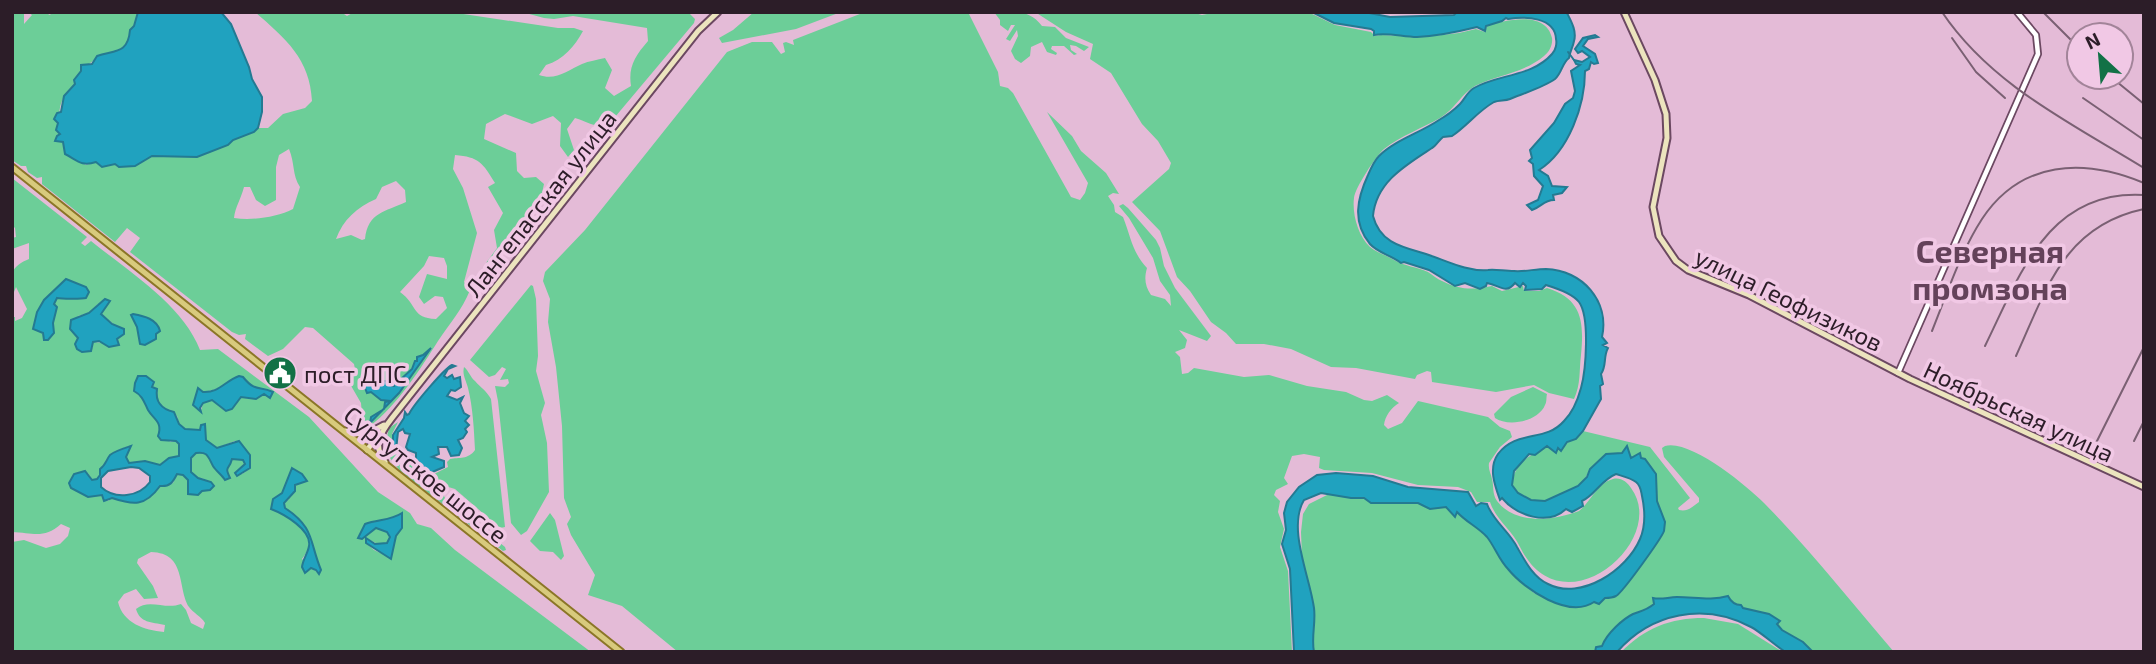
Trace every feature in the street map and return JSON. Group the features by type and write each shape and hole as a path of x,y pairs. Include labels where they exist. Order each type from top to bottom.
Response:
{"main road":[{"name":"Лангепасская улица","path":"392,418 698,31 718,12"},
{"name":"улица Геофизиков","path":"1624,12 1651,71 1666,114 1667,138 1653,207 1656,227 1670,255 1688,270 1749,295 1898,373"},
{"name":"Сургутское шоссе","path":"12,167 621,652"},
{"name":"Ноябрьская улица","path":"1898,373 2144,487"},
{"path":"365,448 392,418"},
{"path":"365,448 374,432 392,418"},
{"path":"340,428 357,435 374,432"},
{"path":"384,428 378,442 379,452 402,478"}],"street":[{"name":"Ноябрьская улица","path":"1898,373 2038,54 2036,35 2017,12"}],"green space":[{"path":"12,12 27,12 24,14 24,24 32,15 28,12 44,12 50,15 52,12 138,12 124,47 99,57 86,67 74,80 75,84 61,103 60,126 67,154 86,165 96,162 102,167 115,164 135,166 152,156 197,157 228,145 258,128 268,128 283,114 305,108 312,101 307,73 294,51 277,31 255,12 341,12 347,16 354,12 450,12 574,28 583,31 576,42 563,56 546,65 539,75 556,76 585,63 605,58 612,70 605,88 614,96 631,86 633,62 648,41 647,28 573,16 544,18 522,12 688,12 695,19 610,123 595,125 575,118 567,129 574,150 568,157 560,146 561,123 553,116 532,124 505,114 486,124 484,139 516,153 517,171 524,178 536,177 544,184 540,202 499,254 486,263 497,248 494,230 503,213 488,187 495,183 480,162 470,157 455,155 453,169 463,188 477,233 464,282 470,290 460,310 408,386 390,408 370,426 363,426 361,403 350,384 354,364 313,328 305,327 283,349 268,356 245,339 246,334 232,332 130,252 140,238 127,228 115,242 42,184 42,177 37,178 28,172 26,166 12,160","holes":["289,149 300,187 293,209 264,218 234,218 244,187 250,187 256,200 265,206 276,200 276,167 279,155","396,181 405,190 406,202 374,218 365,239 351,235 336,239 352,215 376,199 382,187","429,256 444,258 447,266 447,279 427,274 419,297 424,304 435,296 443,297 447,308 436,319 422,316 400,292 424,266","430,349 392,401 364,386 370,377 374,377 373,384 376,386 381,385 382,381 388,381 392,387 395,386","390,403 372,422 373,417"]},
{"path":"754,12 841,12 796,29 722,43 719,38"},
{"path":"865,12 968,12 998,72 1000,86 1013,93 1071,197 1080,200 1088,183 1047,112 1072,136 1081,151 1106,173 1119,194 1108,196 1115,212 1123,217 1135,250 1147,268 1146,282 1149,292 1165,299 1171,306 1170,295 1160,281 1153,258 1119,206 1123,204 1128,208 1156,240 1164,266 1175,288 1211,336 1207,341 1179,330 1187,340 1185,348 1175,352 1180,357 1182,374 1194,368 1244,377 1269,375 1307,386 1346,392 1364,400 1372,401 1387,395 1399,403 1386,418 1384,425 1388,429 1402,423 1418,401 1488,417 1510,431 1512,437 1500,447 1489,463 1494,496 1505,509 1525,518 1536,519 1569,514 1579,511 1607,481 1621,479 1631,488 1639,509 1636,531 1624,552 1606,569 1584,580 1561,581 1538,571 1490,502 1477,502 1471,492 1458,487 1418,485 1372,473 1324,470 1319,468 1320,457 1304,454 1292,456 1284,478 1288,484 1276,490 1274,495 1280,501 1278,512 1284,529 1280,547 1288,571 1292,652 678,652 622,606 588,595 595,575 567,524 571,517 564,498 562,426 548,322 550,299 543,281 545,272 585,230 727,52 752,42 772,42 781,54 785,52 783,43 794,45 793,40"},
{"path":"994,12 1026,14 1042,26 1055,27 1066,38 1089,47 1084,51 1070,45 1071,50 1077,54 1074,55 1064,46 1052,46 1051,49 1056,55 1047,52 1042,42 1031,47 1030,56 1021,63 1011,51 1018,36 1017,30 1010,41 1006,39 1015,25 1011,25 1008,31 1000,25"},
{"path":"1035,12 1191,12 1202,15 1217,12 1308,12 1335,25 1371,32 1375,36 1424,37 1476,29 1485,32 1487,26 1524,19 1542,23 1552,38 1546,54 1528,66 1475,86 1440,118 1384,149 1358,187 1354,198 1354,211 1359,231 1370,247 1398,262 1428,272 1448,284 1467,288 1492,286 1502,291 1523,286 1524,291 1547,288 1568,299 1579,314 1582,333 1579,383 1574,399 1549,393 1534,385 1496,392 1432,382 1431,372 1427,371 1417,375 1415,379 1356,368 1331,367 1291,349 1264,344 1236,344 1211,322 1177,277 1160,231 1132,202 1169,169 1171,163 1158,141 1142,124 1111,73 1090,59 1093,44 1066,32"},
{"path":"12,178 87,237 81,243 85,246 91,241 153,290 181,318 200,350 218,349 309,417 378,492 410,513 417,524 431,528 455,550 591,652 12,652 12,542 24,540 46,548 60,544 68,536 70,528 61,524 44,533 12,532 12,317 15,317 15,321 22,318 27,309 16,287 12,297 12,274 17,266 29,259 29,243 12,249 12,238 16,237 12,225","holes":["60,284 80,284 75,297 57,298 53,305 53,321 44,335 34,326 37,312 44,300","98,304 104,308 101,314 114,325 119,344 93,342 93,347 82,352 76,333 78,316 89,313","229,381 258,390 270,390 270,398 264,393 251,399 241,397 234,406 224,410 212,400 203,403 201,411 195,397","157,389 158,404 177,416 179,424 185,430 201,430 201,425 206,440 217,448 235,441 250,455 250,468 242,474 245,465 243,460 232,459 226,472 221,474 208,456 196,453 191,458 191,472 204,479 187,488 188,480 177,473 173,483 160,486 144,501 132,503 111,498 108,501 98,494 95,497 88,473 92,480 97,479 100,469 120,450 131,446 126,457 129,463 145,461 160,465 179,456 179,445 176,441 170,442 158,420 150,413 140,394","285,486 289,499 284,503 285,508 302,522 310,535 321,570 318,573 302,559 309,546 306,533 291,519 274,510 273,499 282,493","402,514 402,528 396,536 391,558 366,543 366,539 378,544 387,543 390,536 387,532 376,528 359,538 365,524","151,552 170,558 176,565 189,607 205,623 203,629 191,623 181,604 146,604 136,609 143,619 165,625 164,632 142,627 129,620 118,602 124,594 136,589 144,599 158,598 137,563 138,559"]},
{"path":"531,285 536,299 536,371 545,403 541,415 547,443 549,492 527,531 521,535 511,523 495,386 505,387 509,383 508,379 500,380 506,369 502,367 489,377 470,360"},
{"path":"464,367 491,399 505,527 500,528 455,489 445,486 441,490 445,498 505,547 506,550 503,551 400,471 384,450 389,428 398,422 392,434 392,450 432,475 448,467 447,462 450,459 466,457 475,450 470,396"},
{"path":"1533,387 1547,394 1546,404 1541,411 1522,421 1507,422 1495,418 1494,414 1511,397"},
{"path":"1583,431 1650,447 1690,498 1679,510 1690,509 1699,502 1699,498 1664,457 1662,448 1676,446 1688,449 1717,465 1756,495 1781,521 1894,652 1813,652 1784,632 1777,624 1780,622 1738,606 1728,596 1702,600 1675,597 1654,599 1654,604 1616,627 1602,646 1596,647 1595,652 1314,652 1314,607 1302,558 1301,532 1303,514 1309,504 1329,494 1351,498 1364,497 1371,503 1418,503 1430,509 1446,507 1456,514 1457,512 1478,528 1511,573 1534,593 1570,607 1619,594 1664,531 1657,490 1631,459 1627,447 1622,453 1590,469 1585,479 1576,487 1553,499 1528,500 1518,495 1511,485 1516,470 1524,460 1547,446 1551,449 1562,447"},
{"path":"550,513 555,520 564,556 561,560 553,552 540,551 530,541"},
{"path":"1704,618 1738,624 1783,652 1621,652 1639,637 1659,626 1680,620"}],"water":[{"path":"138,12 221,12 231,24 252,79 262,97 262,112 258,128 254,132 197,157 152,156 135,166 119,167 115,164 102,167 96,162 79,162 65,154 63,142 55,141 60,134 56,130 58,123 54,119 57,113 61,112 64,96 75,84 74,80 81,71 81,65 92,64 97,56 120,50 127,43"},
{"path":"1312,12 1364,12 1390,17 1454,15 1457,12 1567,13 1575,37 1569,58 1557,77 1508,100 1494,102 1452,136 1443,137 1386,184 1375,204 1373,216 1381,232 1393,243 1401,246 1472,269 1559,271 1582,281 1597,300 1602,311 1602,337 1607,343 1603,345 1608,348 1601,374 1601,399 1576,439 1567,442 1561,451 1558,448 1556,453 1547,446 1535,455 1529,454 1514,471 1512,485 1518,493 1531,500 1545,501 1578,486 1587,477 1590,469 1606,454 1622,453 1627,446 1631,458 1640,453 1641,458 1645,459 1656,474 1657,501 1665,522 1664,531 1642,565 1616,596 1605,598 1599,604 1594,602 1572,607 1548,600 1516,577 1483,533 1457,512 1455,517 1446,507 1430,509 1418,503 1371,503 1364,498 1321,493 1304,500 1299,511 1298,524 1301,553 1314,608 1314,652 1294,652 1290,569 1282,544 1286,530 1284,513 1287,502 1299,487 1317,475 1336,473 1373,476 1408,487 1468,492 1476,506 1487,504 1534,573 1548,584 1561,588 1574,589 1602,580 1625,562 1640,539 1644,518 1639,485 1632,479 1616,474 1582,501 1583,506 1572,512 1566,509 1551,517 1533,517 1516,510 1502,498 1500,500 1496,489 1493,465 1498,454 1514,441 1556,428 1567,418 1580,392 1586,344 1585,319 1579,302 1564,291 1546,285 1542,289 1525,290 1523,283 1520,287 1515,283 1505,289 1487,283 1480,289 1465,283 1455,286 1429,270 1401,263 1377,250 1364,236 1359,219 1361,193 1371,167 1379,156 1392,145 1447,115 1474,88 1525,71 1544,61 1555,49 1554,32 1545,22 1506,18 1486,26 1485,31 1477,27 1425,36 1374,35 1371,29 1334,23"},
{"path":"1595,35 1598,37 1588,39 1583,46 1595,54 1598,63 1591,62 1589,69 1585,71 1582,98 1573,126 1559,151 1539,170 1548,176 1552,186 1567,187 1562,193 1553,195 1554,200 1532,210 1527,205 1538,200 1543,186 1534,176 1533,164 1529,161 1532,158 1530,150 1554,123 1565,104 1573,98 1575,91 1571,71 1580,65 1574,60 1582,62 1590,57 1582,51 1578,53 1575,49 1583,38"},
{"path":"66,279 86,287 89,292 86,298 57,298 54,304 57,307 53,323 54,333 48,340 44,340 43,333 33,329 37,312 44,300"},
{"path":"105,299 110,301 101,314 112,324 124,329 124,334 117,339 119,345 109,347 99,341 93,342 91,351 82,352 75,344 78,338 70,329 71,320 89,313"},
{"path":"131,315 146,317 156,324 160,331 156,334 156,339 145,345 140,344 137,327"},
{"path":"431,348 391,401 381,400 361,388 374,376 373,384 376,386 381,385 382,381 388,381 394,386 396,379 400,380 412,369 417,357"},
{"path":"452,365 455,366 448,369 444,376 447,378 452,375 454,379 460,377 461,387 455,391 451,390 447,396 457,400 463,397 460,403 464,413 469,416 465,421 469,425 463,438 458,440 462,448 459,455 451,456 447,447 438,447 439,454 432,457 444,461 444,467 430,473 416,460 416,453 406,447 410,434 403,429 398,432 396,450 393,449 393,435 405,412 409,414 430,387 443,373"},
{"path":"138,376 146,376 154,382 152,387 157,389 160,404 174,412 179,424 185,429 200,430 201,425 205,424 206,440 217,448 239,441 250,455 250,468 237,476 235,473 245,464 243,460 232,459 227,469 230,478 225,480 207,455 196,453 191,458 191,472 198,478 211,482 214,486 210,490 202,491 198,495 188,494 188,480 177,474 171,483 160,486 149,498 132,503 112,498 104,501 102,495 88,497 71,488 69,483 74,474 85,471 92,480 97,479 100,469 110,455 131,446 126,457 129,463 145,461 160,465 169,458 179,456 179,444 176,441 161,440 158,436 159,424 134,391","holes":["139,468 150,476 150,482 140,491 120,495 101,487 101,478 108,471"]},
{"path":"239,376 255,387 273,392 270,398 264,394 256,399 241,397 232,409 226,411 212,400 203,403 201,412 193,405 198,388 203,392 213,391"},
{"path":"383,410 370,423 371,417"},
{"path":"292,468 307,481 295,485 295,491 284,503 285,508 302,522 310,536 321,570 319,574 311,568 305,573 302,567 309,546 306,534 290,519 271,509 273,499 282,493"},
{"path":"402,513 402,528 396,536 391,559 366,543 366,538 375,544 387,543 390,537 387,532 376,528 362,539 358,538 365,524"},
{"path":"1728,596 1733,603 1743,608 1769,614 1780,621 1777,624 1782,630 1803,642 1813,652 1786,652 1755,629 1733,619 1697,614 1662,620 1646,628 1617,652 1595,652 1596,647 1602,646 1620,623 1654,604 1653,598 1709,599"}],"waterway":[{"path":"1568,52 1574,60"}],"railway":[{"path":"1942,12 1962,38 2008,82 2061,118 2144,168"},
{"path":"2043,12 2065,34"},
{"path":"1952,38 1976,72 2005,98"},
{"path":"2128,91 2144,104"},
{"path":"2083,98 2144,140"},
{"path":"1932,331 1974,232 1998,199 2015,185 2035,175 2077,168 2099,170 2144,183"},
{"path":"1985,346 2025,265 2061,221 2084,206 2111,197 2144,195"},
{"path":"2016,356 2048,285 2076,246 2094,230 2116,218 2144,209"},
{"path":"2096,443 2144,347"},
{"path":"2134,441 2144,421"}],"place":[{"name":"пост ДПС","path":"280,373"}],"district":[{"name":"Северная промзона","path":"1990,268"}]}
